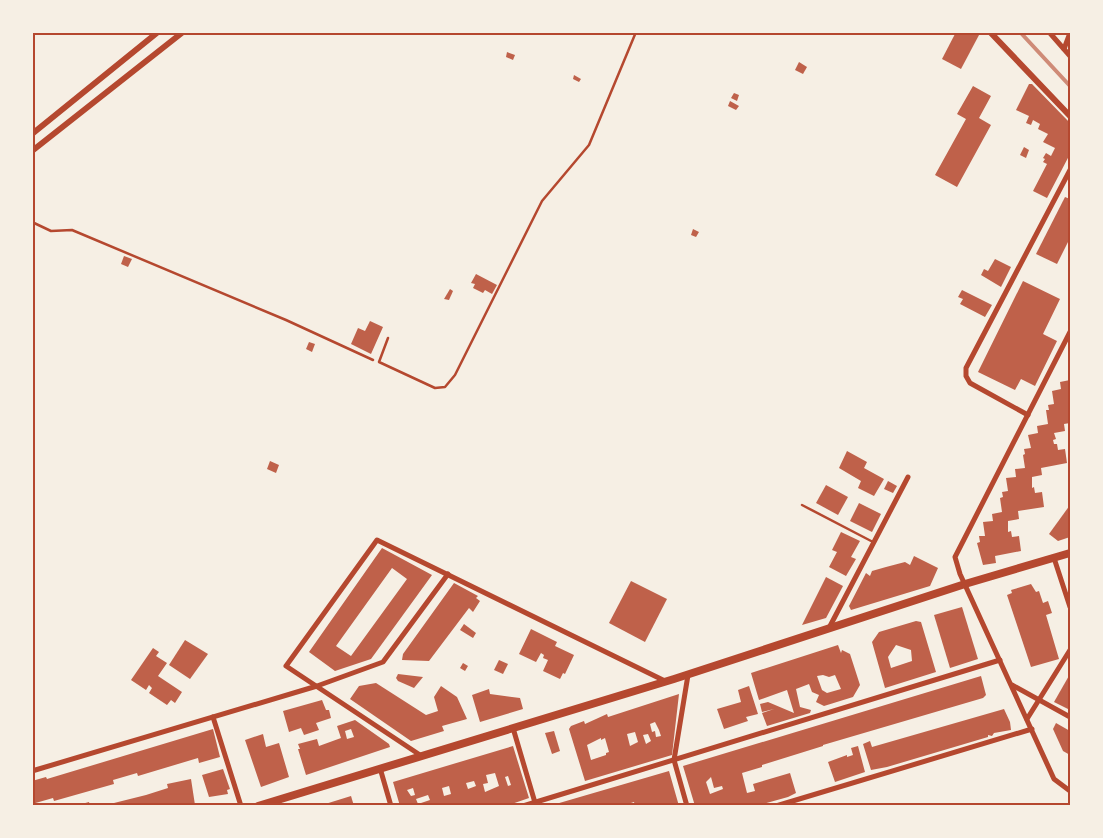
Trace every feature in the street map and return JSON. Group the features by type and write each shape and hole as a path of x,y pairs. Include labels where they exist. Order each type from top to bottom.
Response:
{"main road":[{"path":"258,806 420,755 666,682 965,584 1070,553"}],"street":[{"path":"32,134 158,32"},
{"path":"32,152 183,32"},
{"path":"990,32 1070,116"},
{"path":"1049,32 1070,56"},
{"path":"1064,49 1070,33"},
{"path":"1028,415 970,383 966,376 966,368 1070,170"},
{"path":"1070,332 955,557 965,584 1054,779 1070,789"},
{"path":"829,628 908,478"},
{"path":"420,755 286,666 377,540 666,682"},
{"path":"1054,558 1070,607"},
{"path":"32,772 317,686 382,662 448,574"},
{"path":"1027,719 1070,650"},
{"path":"523,806 535,804 1000,660"},
{"path":"687,806 674,760 688,674"},
{"path":"1012,685 1070,717"},
{"path":"213,717 240,806"},
{"path":"512,728 535,804"},
{"path":"776,806 1032,729"},
{"path":"380,768 391,806"}],"lane":[{"path":"388,338 379,362 435,388 445,387 455,375 542,201 589,145 636,32"},
{"path":"802,505 874,542"}],"path":[{"path":"32,222 51,231 72,230 286,320 379,362"}],"building":[{"path":"956,32 974,32 979,35 961,69 942,59"},
{"path":"507,52 515,55 513,60 506,57"},
{"path":"799,62 807,67 803,74 795,70"},
{"path":"574,75 581,79 579,82 573,79"},
{"path":"1029,84 1032,84 1070,123 1070,154 1047,198 1033,191 1047,164 1043,162 1045,159 1043,158 1046,153 1051,156 1055,148 1043,142 1048,134 1038,129 1040,124 1033,120 1031,125 1026,123 1029,116 1016,110"},
{"path":"973,86 991,96 979,118 991,125 957,187 935,175 966,119 957,114"},
{"path":"734,93 739,95 737,101 731,98"},
{"path":"730,101 739,106 736,110 728,106"},
{"path":"1024,147 1029,150 1026,158 1020,155"},
{"path":"1065,197 1070,199 1070,238 1057,264 1036,254"},
{"path":"693,229 699,232 696,237 691,235"},
{"path":"124,256 132,259 128,267 121,264"},
{"path":"995,259 1011,267 1001,287 981,275 984,269 988,271"},
{"path":"476,274 497,285 492,294 485,290 483,293 473,288 475,284 471,283"},
{"path":"1023,281 1060,299 1043,334 1057,341 1035,386 1021,379 1015,390 978,372"},
{"path":"450,289 453,291 449,300 444,299"},
{"path":"962,290 992,305 985,317 960,304 963,299 958,297"},
{"path":"370,321 383,327 371,354 351,344 358,328 365,331"},
{"path":"309,342 315,344 312,352 306,349"},
{"path":"1070,380 1070,423 1064,424 1065,431 1054,433 1056,439 1053,440 1054,444 1057,444 1058,450 1065,449 1067,463 1041,468 1042,475 1032,477 1032,488 1034,487 1035,493 1042,492 1044,507 1018,511 1019,519 1008,521 1008,532 1011,531 1012,537 1019,536 1021,551 995,556 996,563 983,565 977,543 980,542 979,536 985,536 983,522 993,521 992,514 1002,512 1000,498 1003,497 1002,492 1008,491 1006,478 1016,477 1015,469 1025,468 1024,449 1031,448 1028,435 1038,433 1037,426 1048,424 1046,410 1049,410 1048,405 1054,404 1052,391 1061,389 1060,382"},
{"path":"847,451 867,462 864,468 884,479 874,496 858,488 861,481 839,468"},
{"path":"270,461 279,465 276,473 267,469"},
{"path":"888,481 897,486 893,493 884,489"},
{"path":"826,485 848,497 838,515 816,503"},
{"path":"859,503 881,514 872,532 850,521"},
{"path":"1070,505 1070,537 1058,541 1049,534"},
{"path":"841,532 860,541 851,557 856,559 846,576 829,567 837,552 832,550"},
{"path":"382,548 432,575 371,659 335,671 309,652","holes":["392,568 407,579 351,656 336,646"]},
{"path":"914,556 938,568 930,586 851,610 849,606 866,573 870,576 872,571 905,562 910,565"},
{"path":"826,577 843,586 826,618 802,625"},
{"path":"631,581 667,599 645,642 609,623"},
{"path":"454,583 478,596 476,598 480,601 473,612 469,608 429,661 402,660 403,654"},
{"path":"1031,584 1036,592 1039,591 1043,603 1048,601 1052,613 1046,615 1059,659 1031,667 1007,595 1012,593 1011,590"},
{"path":"962,607 978,659 950,668 934,615"},
{"path":"916,621 921,622 936,672 885,688 872,642 879,632","holes":["896,645 911,650 912,661 891,668 888,657"]},
{"path":"464,624 476,633 473,638 460,630"},
{"path":"531,629 557,642 555,646 574,655 565,674 563,673 560,679 543,671 548,660 543,658 544,655 541,653 536,662 519,654"},
{"path":"185,640 208,654 190,679 169,665"},
{"path":"838,645 841,653 842,650 850,654 860,685 853,697 824,706 816,702 819,695 812,692 809,684 796,689 800,707 811,710 810,713 767,726 762,713 774,709 762,712 760,704 768,702 794,713 787,690 759,700 751,673","holes":["835,675 841,689 827,693 822,690 817,676 829,677"]},
{"path":"153,648 159,652 156,656 167,663 158,676 182,692 175,703 171,700 167,705 149,693 152,688 149,685 146,690 131,680"},
{"path":"499,660 508,664 503,674 494,670"},
{"path":"463,663 468,666 465,671 460,668"},
{"path":"398,674 423,677 414,688 398,681 396,678"},
{"path":"1070,674 1070,710 1054,702"},
{"path":"981,676 986,695 983,698 823,745 742,773 747,793 755,791 753,784 790,773 796,793 788,797 756,806 695,806 683,766","holes":["711,777 714,788 722,786 723,789 710,794 706,782"]},
{"path":"376,683 426,715 438,711 434,697 441,686 457,697 467,719 442,726 444,731 411,741 350,699 359,686"},
{"path":"749,686 758,714 746,717 748,721 724,729 717,709 741,702 738,690"},
{"path":"489,689 490,694 520,698 523,709 480,722 472,695"},
{"path":"679,694 672,755 585,781 569,729 571,726 584,721 585,724 607,714 608,717","holes":["655,722 661,736 656,737 655,731 652,732 650,724","635,732 638,742 630,746 627,734","648,734 651,741 646,744 643,735","605,738 609,752 606,755 591,760 587,745"]},
{"path":"322,700 326,710 329,710 331,718 316,723 319,730 304,735 301,728 289,732 283,711"},
{"path":"1004,709 1010,722 1011,730 994,733 992,736 988,735 988,737 871,770 863,744 870,741 872,747"},
{"path":"355,720 389,744 390,747 306,775 298,744 317,739 319,746 341,738 337,726","holes":["351,729 354,737 347,739 345,731"]},
{"path":"1056,723 1070,731 1070,755 1063,751 1053,729"},
{"path":"213,729 220,757 199,763 198,758 138,776 137,773 113,780 114,784 54,801 53,798 32,804 32,781 46,777 47,779"},
{"path":"554,731 560,751 552,754 545,733"},
{"path":"263,734 266,747 279,743 289,777 261,787 245,740"},
{"path":"513,746 529,798 506,806 400,806 393,782","holes":["495,773 499,786 485,792 483,784 488,783 486,775","508,776 511,785 508,786 505,777","474,781 476,786 468,789 466,783","449,786 451,794 444,796 442,788","413,788 415,795 411,796 407,790","428,795 430,800 418,804 416,799"]},
{"path":"858,746 865,772 835,782 828,762 847,755 847,757 853,755 851,748"},
{"path":"223,769 230,789 227,790 228,794 209,797 202,775"},
{"path":"669,771 679,806 635,806 634,802 622,806 549,806"},
{"path":"191,779 195,805 193,806 102,806 146,795 168,788 167,784"},
{"path":"351,796 354,806 322,806 322,805"},
{"path":"89,802 90,806 78,806 78,805"}],"railway":[{"path":"1020,32 1070,86"}]}
